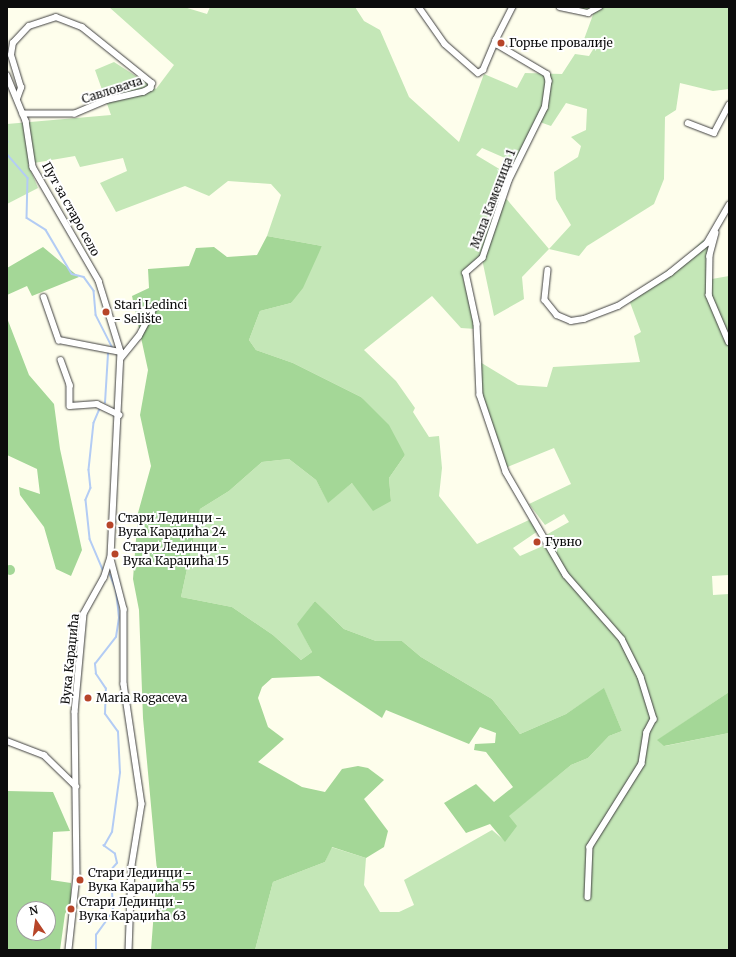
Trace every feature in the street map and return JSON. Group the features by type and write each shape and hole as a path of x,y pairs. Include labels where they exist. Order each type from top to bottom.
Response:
{"street":[{"path":"419,7 445,44 478,73 483,70 513,7"},
{"path":"560,7 588,13 600,7"},
{"name":"Савловача","path":"17,99 21,88 11,55 13,44 19,33 29,26 56,17 82,27 150,81 151,88 144,92 108,100 75,114 23,114"},
{"name":"Мала Каменица 1","path":"496,40 502,50 547,74 549,82 545,108 509,181 483,258 466,273 477,324 478,380 485,414 506,472 566,574 622,639 652,709 654,719 647,732 642,764 590,847 588,897"},
{"name":"Пут за старо село","path":"7,75 23,114 33,167 99,281 121,355"},
{"path":"688,123 714,133 729,105"},
{"path":"729,205 718,230 710,256 709,295 728,336 729,342"},
{"path":"548,270 545,300 557,315 571,321 584,319 638,294 706,243 718,230"},
{"path":"44,297 60,340 121,355 139,336 155,306"},
{"name":"Вука Караџића","path":"69,950 77,876 75,712 84,614 104,578 111,557 120,415 121,355"},
{"path":"61,360 70,385 70,406 97,404 120,415"},
{"path":"111,557 124,609 124,684 142,804 132,866 129,950"},
{"path":"7,740 44,755 76,786"}],"green space":[{"path":"109,7 184,7 207,14 210,7 355,7 364,21 380,30 409,97 459,142 484,74 517,88 525,73 562,74 575,54 589,56 597,43 583,42 594,12 573,7 729,7 729,89 713,91 680,83 676,110 665,117 664,179 654,204 587,246 579,256 549,249 522,277 524,299 494,316 482,259 466,268 463,278 476,329 461,328 432,296 364,350 396,381 415,408 413,412 429,437 439,436 442,468 439,496 477,544 529,520 538,531 513,548 520,556 552,542 546,535 569,522 564,514 545,525 529,504 571,484 554,448 505,468 478,396 475,359 518,385 547,387 553,367 640,362 634,336 641,332 628,297 683,260 703,240 709,246 706,280 729,276 729,575 712,576 713,595 729,594 729,692 658,740 665,746 729,733 729,950 255,950 273,882 325,862 331,847 366,858 364,885 380,912 399,912 414,905 404,880 492,830 505,841 508,816 571,765 588,758 609,736 622,731 604,689 566,714 520,734 492,699 421,657 402,641 376,641 344,629 315,601 298,624 312,652 301,660 273,635 232,607 181,597 200,509 229,491 262,462 289,459 316,480 328,502 352,483 391,501 389,478 405,455 361,397 293,363 256,350 249,340 260,311 291,303 322,246 267,236 281,195 271,184 228,181 209,196 185,186 116,212 100,183 127,171 123,158 80,167 75,156 28,164 38,188 7,204 7,124 111,115 95,70 114,62 156,89 174,65","holes":["566,103 587,109 586,130 571,137 581,146 578,157 554,172 556,199 571,225 549,249 504,196 506,173 476,155 482,148 514,162 537,121 551,126"]},
{"path":"267,236 322,246 303,288 291,303 260,311 249,340 256,350 293,363 361,397 389,425 405,455 389,478 391,501 373,511 352,483 328,503 316,480 289,459 262,462 229,491 200,509 181,597 232,607 273,635 301,660 312,652 297,624 315,601 344,629 376,641 402,641 421,657 492,699 520,734 566,714 604,688 622,731 609,736 588,758 571,765 509,816 517,826 505,842 490,824 466,833 444,803 476,784 494,802 513,787 486,752 474,750 475,744 495,743 496,733 480,727 469,744 386,710 382,718 319,676 272,678 262,687 258,698 268,727 284,739 258,762 302,787 325,792 342,769 358,766 368,768 384,780 364,799 388,831 384,847 366,858 332,847 325,862 273,882 255,950 151,950 157,871 143,718 139,610 133,579 138,513 151,466 140,415 148,370 132,296 149,288 148,269 189,266 196,248 214,247 227,257 257,255"},
{"path":"43,247 79,277 32,296 27,286 7,295 7,268"},
{"path":"7,318 29,375 54,404 60,449 82,550 71,576 56,569 44,527 20,495 19,487 40,494 37,469 7,455"},
{"path":"8,565 12,565 15,570 12,575 8,575 5,572 5,568"},
{"path":"729,692 729,733 664,746 657,740"},
{"path":"7,791 53,792 70,831 53,832 51,880 71,883 71,902 65,914 60,950 7,950"}],"waterway":[{"path":"7,154 28,178 27,218 46,230 72,274 84,277 94,291 96,315 112,347"},
{"path":"105,403 108,354"},
{"path":"100,409 94,423 89,470 91,488 86,500 90,539 103,569"},
{"path":"96,950 96,935 113,912 111,870 117,863 115,854 104,846 112,832 120,773 118,732 105,714 106,689 96,674 95,664 116,637 119,618 116,590 110,575"}],"place":[{"name":"Горње провалије","path":"501,43"},
{"name":"Stari Ledinci - Selište","path":"106,312"},
{"name":"Стари Лединци - Вука Караџића 24","path":"110,525"},
{"name":"Гувно","path":"537,542"},
{"name":"Стари Лединци - Вука Караџића 15","path":"115,554"},
{"name":"Maria Rogaceva","path":"88,698"},
{"name":"Стари Лединци - Вука Караџића 55","path":"80,880"},
{"name":"Стари Лединци - Вука Караџића 63","path":"71,909"}]}
